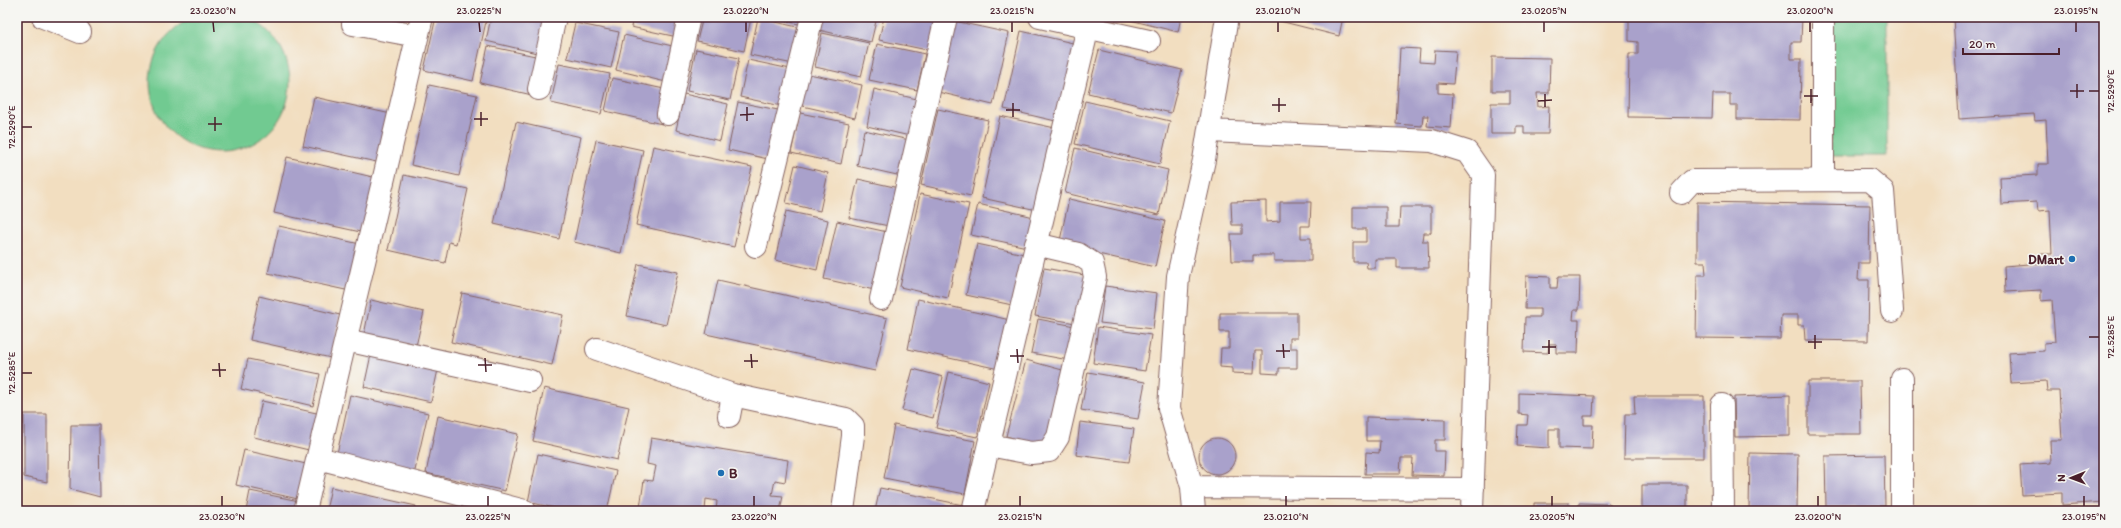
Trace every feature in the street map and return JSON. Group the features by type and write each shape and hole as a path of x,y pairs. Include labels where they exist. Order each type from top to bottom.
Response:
{"street":[{"path":"43,17 80,32"},
{"path":"539,90 555,17"},
{"path":"668,114 689,17"},
{"path":"756,246 812,17"},
{"path":"881,299 946,17"},
{"path":"1040,17 1149,41"},
{"path":"1194,511 1192,487 1169,408 1178,276 1209,131 1227,17"},
{"path":"1823,17 1823,180"},
{"path":"305,511 420,26 353,24"},
{"path":"973,511 1088,27"},
{"path":"1209,131 1432,141 1467,152 1483,176 1472,511"},
{"path":"1681,193 1692,181 1870,180 1884,191 1892,311"},
{"path":"989,445 1031,453 1049,451 1058,437 1095,277 1092,263 1078,254 1036,244"},
{"path":"346,340 530,381"},
{"path":"597,348 731,405 846,419 853,426 843,511"},
{"path":"1902,380 1902,511"},
{"path":"1722,405 1723,511"},
{"path":"318,458 525,511"},
{"path":"1192,487 1473,489"}],"green space":[{"path":"220,12 240,15 253,20 274,38 282,49 287,62 290,82 287,102 282,115 264,136 253,144 240,149 220,152 200,149 187,144 166,126 158,115 153,102 150,82 153,62 158,49 176,28 187,20 200,15"},
{"path":"1831,17 1887,17 1887,156 1830,156"}],"building":[{"path":"436,17 487,17 473,81 424,70"},
{"path":"491,17 547,17 541,54 486,41"},
{"path":"633,17 687,17 682,38 631,27"},
{"path":"703,17 751,18 744,51 697,41"},
{"path":"769,17 809,17 807,26"},
{"path":"822,17 877,17 871,42 819,30"},
{"path":"884,17 939,17 932,51 879,40"},
{"path":"1118,17 1181,17 1178,32"},
{"path":"1264,17 1343,17 1339,36"},
{"path":"1629,17 1802,17 1801,42 1791,42 1791,59 1801,59 1800,120 1737,119 1737,105 1730,105 1730,94 1713,94 1712,118 1628,117 1629,54 1638,54 1638,42 1629,41"},
{"name":"DMart","path":"1953,17 2104,17 2104,502 2062,505 2062,493 2022,495 2020,465 2051,463 2050,440 2062,440 2059,391 2047,391 2046,381 2011,383 2009,353 2044,351 2044,343 2055,342 2052,300 2041,301 2041,290 2005,292 2004,266 2041,263 2040,254 2052,254 2050,210 2038,211 2037,202 2001,204 2000,177 2038,175 2038,164 2048,164 2046,120 2035,121 2034,114 1959,119"},
{"path":"758,18 806,29 798,65 750,55"},
{"path":"954,21 1009,33 993,105 938,92"},
{"path":"575,23 619,32 611,68 567,58"},
{"path":"1021,31 1077,44 1060,122 1004,109"},
{"path":"822,33 869,43 861,77 815,67"},
{"path":"624,35 677,47 670,83 616,70"},
{"path":"877,44 925,54 917,90 869,80"},
{"path":"488,46 540,57 532,95 480,83"},
{"path":"1400,48 1420,49 1419,62 1434,63 1435,50 1456,51 1453,84 1438,83 1438,93 1453,94 1451,128 1427,126 1428,116 1423,116 1422,126 1396,124"},
{"path":"696,49 739,58 730,100 687,91"},
{"path":"1099,50 1182,70 1171,113 1088,93"},
{"path":"1492,57 1550,58 1549,93 1537,93 1538,107 1549,106 1548,134 1524,134 1524,126 1516,126 1516,134 1491,134 1491,103 1510,103 1510,91 1492,91"},
{"path":"748,60 795,70 786,107 740,97"},
{"path":"559,64 610,74 601,114 551,103"},
{"path":"804,73 862,85 855,118 798,105"},
{"path":"612,78 669,90 662,124 605,111"},
{"path":"429,85 477,95 459,176 411,165"},
{"path":"874,89 921,100 914,137 867,126"},
{"path":"684,94 728,104 720,141 676,130"},
{"path":"314,97 391,114 381,163 303,146"},
{"path":"1085,101 1170,121 1160,164 1075,144"},
{"path":"738,102 778,110 768,159 728,150"},
{"path":"938,109 988,120 971,196 921,185"},
{"path":"800,113 849,123 841,164 791,153"},
{"path":"1000,116 1055,128 1037,210 982,198"},
{"path":"516,122 581,137 559,239 494,224"},
{"path":"864,130 914,141 906,177 857,166"},
{"path":"596,140 643,150 621,253 574,242"},
{"path":"653,146 752,167 734,247 636,225"},
{"path":"1075,148 1168,170 1159,215 1065,193"},
{"path":"287,157 377,178 365,233 274,213"},
{"path":"795,165 828,173 820,211 786,203"},
{"path":"404,175 468,189 456,244 449,242 445,263 388,250"},
{"path":"858,179 903,189 894,227 849,218"},
{"path":"920,194 969,204 948,298 900,287"},
{"path":"1069,199 1165,221 1155,267 1059,245"},
{"path":"1266,201 1266,222 1280,221 1280,202 1311,202 1310,226 1301,226 1301,238 1311,238 1311,261 1274,261 1274,255 1253,255 1253,261 1232,261 1231,234 1242,234 1242,225 1232,225 1231,202"},
{"path":"1697,202 1870,205 1869,263 1859,263 1858,280 1869,280 1868,341 1805,340 1804,325 1798,325 1798,315 1781,315 1780,339 1696,338 1697,275 1706,275 1705,262 1697,262"},
{"path":"978,204 1034,217 1027,247 971,235"},
{"path":"1353,207 1386,207 1386,227 1399,227 1400,207 1431,207 1431,233 1423,233 1422,241 1428,241 1429,268 1397,268 1397,259 1375,259 1375,268 1367,268 1366,262 1353,262 1353,242 1366,242 1366,229 1353,229"},
{"path":"786,211 828,220 817,270 775,260"},
{"path":"837,221 892,233 879,291 824,279"},
{"path":"279,226 360,244 350,291 268,273"},
{"path":"977,244 1024,254 1012,305 966,295"},
{"path":"638,264 678,272 666,325 627,316"},
{"path":"1044,268 1090,276 1081,324 1035,316"},
{"path":"1526,276 1550,277 1550,288 1557,288 1558,277 1580,277 1579,310 1574,310 1573,320 1579,320 1578,353 1556,353 1556,344 1549,344 1548,353 1524,352 1525,317 1540,317 1540,309 1525,309"},
{"path":"718,280 887,318 875,371 706,334"},
{"path":"1105,286 1157,293 1153,329 1100,323"},
{"path":"462,293 563,315 552,365 451,342"},
{"path":"259,296 340,315 331,358 250,340"},
{"path":"918,299 1010,320 999,369 908,349"},
{"path":"371,300 424,312 416,346 364,335"},
{"path":"1220,313 1297,313 1297,338 1290,338 1290,348 1297,348 1297,368 1279,368 1279,374 1262,373 1262,351 1255,351 1254,374 1232,373 1232,368 1220,367 1221,348 1229,348 1229,332 1220,332"},
{"path":"1038,319 1080,327 1074,361 1031,353"},
{"path":"1098,327 1151,335 1145,371 1093,363"},
{"path":"372,350 439,365 431,402 364,387"},
{"path":"248,359 320,374 313,406 241,389"},
{"path":"1026,360 1066,371 1047,447 1006,436"},
{"path":"913,369 943,377 933,418 902,410"},
{"path":"949,372 989,382 977,437 936,428"},
{"path":"1088,372 1145,382 1138,419 1081,410"},
{"path":"1808,381 1860,381 1861,434 1808,434"},
{"path":"544,388 629,407 617,460 533,441"},
{"path":"1519,393 1594,396 1593,416 1584,416 1584,425 1593,425 1592,449 1559,448 1559,429 1549,429 1549,448 1517,446 1518,425 1527,425 1528,415 1519,414"},
{"path":"350,395 428,413 414,475 336,458"},
{"path":"1790,395 1790,436 1735,437 1734,397"},
{"path":"1634,396 1704,396 1704,458 1624,458 1625,414 1635,414"},
{"path":"262,401 321,414 313,451 254,437"},
{"path":"24,414 47,414 47,482 24,477"},
{"path":"438,416 518,434 505,491 426,473"},
{"path":"1366,417 1445,419 1445,440 1435,440 1435,451 1445,451 1444,476 1412,475 1413,458 1401,458 1400,474 1365,474 1366,452 1379,453 1380,441 1366,441"},
{"path":"1080,422 1134,429 1129,462 1076,455"},
{"path":"71,425 99,425 100,497 70,489"},
{"path":"894,425 975,441 965,494 884,478"},
{"name":"B","path":"651,438 788,460 785,482 775,480 772,495 783,496 780,511 716,511 717,501 706,499 705,511 657,511 640,508 644,480 653,481 656,466 647,464"},
{"path":"1217,438 1227,441 1232,446 1235,456 1232,466 1227,471 1217,474 1207,471 1202,466 1199,456 1202,446 1207,441"},
{"path":"244,450 306,464 298,499 236,485"},
{"path":"1750,453 1798,454 1797,510 1749,509"},
{"path":"538,454 616,471 607,511 568,511 528,502"},
{"path":"1884,455 1885,506 1826,507 1825,456"},
{"path":"1642,485 1687,485 1687,511 1642,511"},
{"path":"331,487 416,506 414,511 326,511"},
{"path":"880,488 963,505 962,511 875,511"},
{"path":"250,491 299,501 297,511 246,511"},
{"path":"1534,503 1569,503 1568,511 1534,511"},
{"path":"1579,503 1610,504 1610,511 1579,511"}],"place":[{"name":"DMart","path":"2072,259"},
{"name":"B","path":"721,473"}]}
